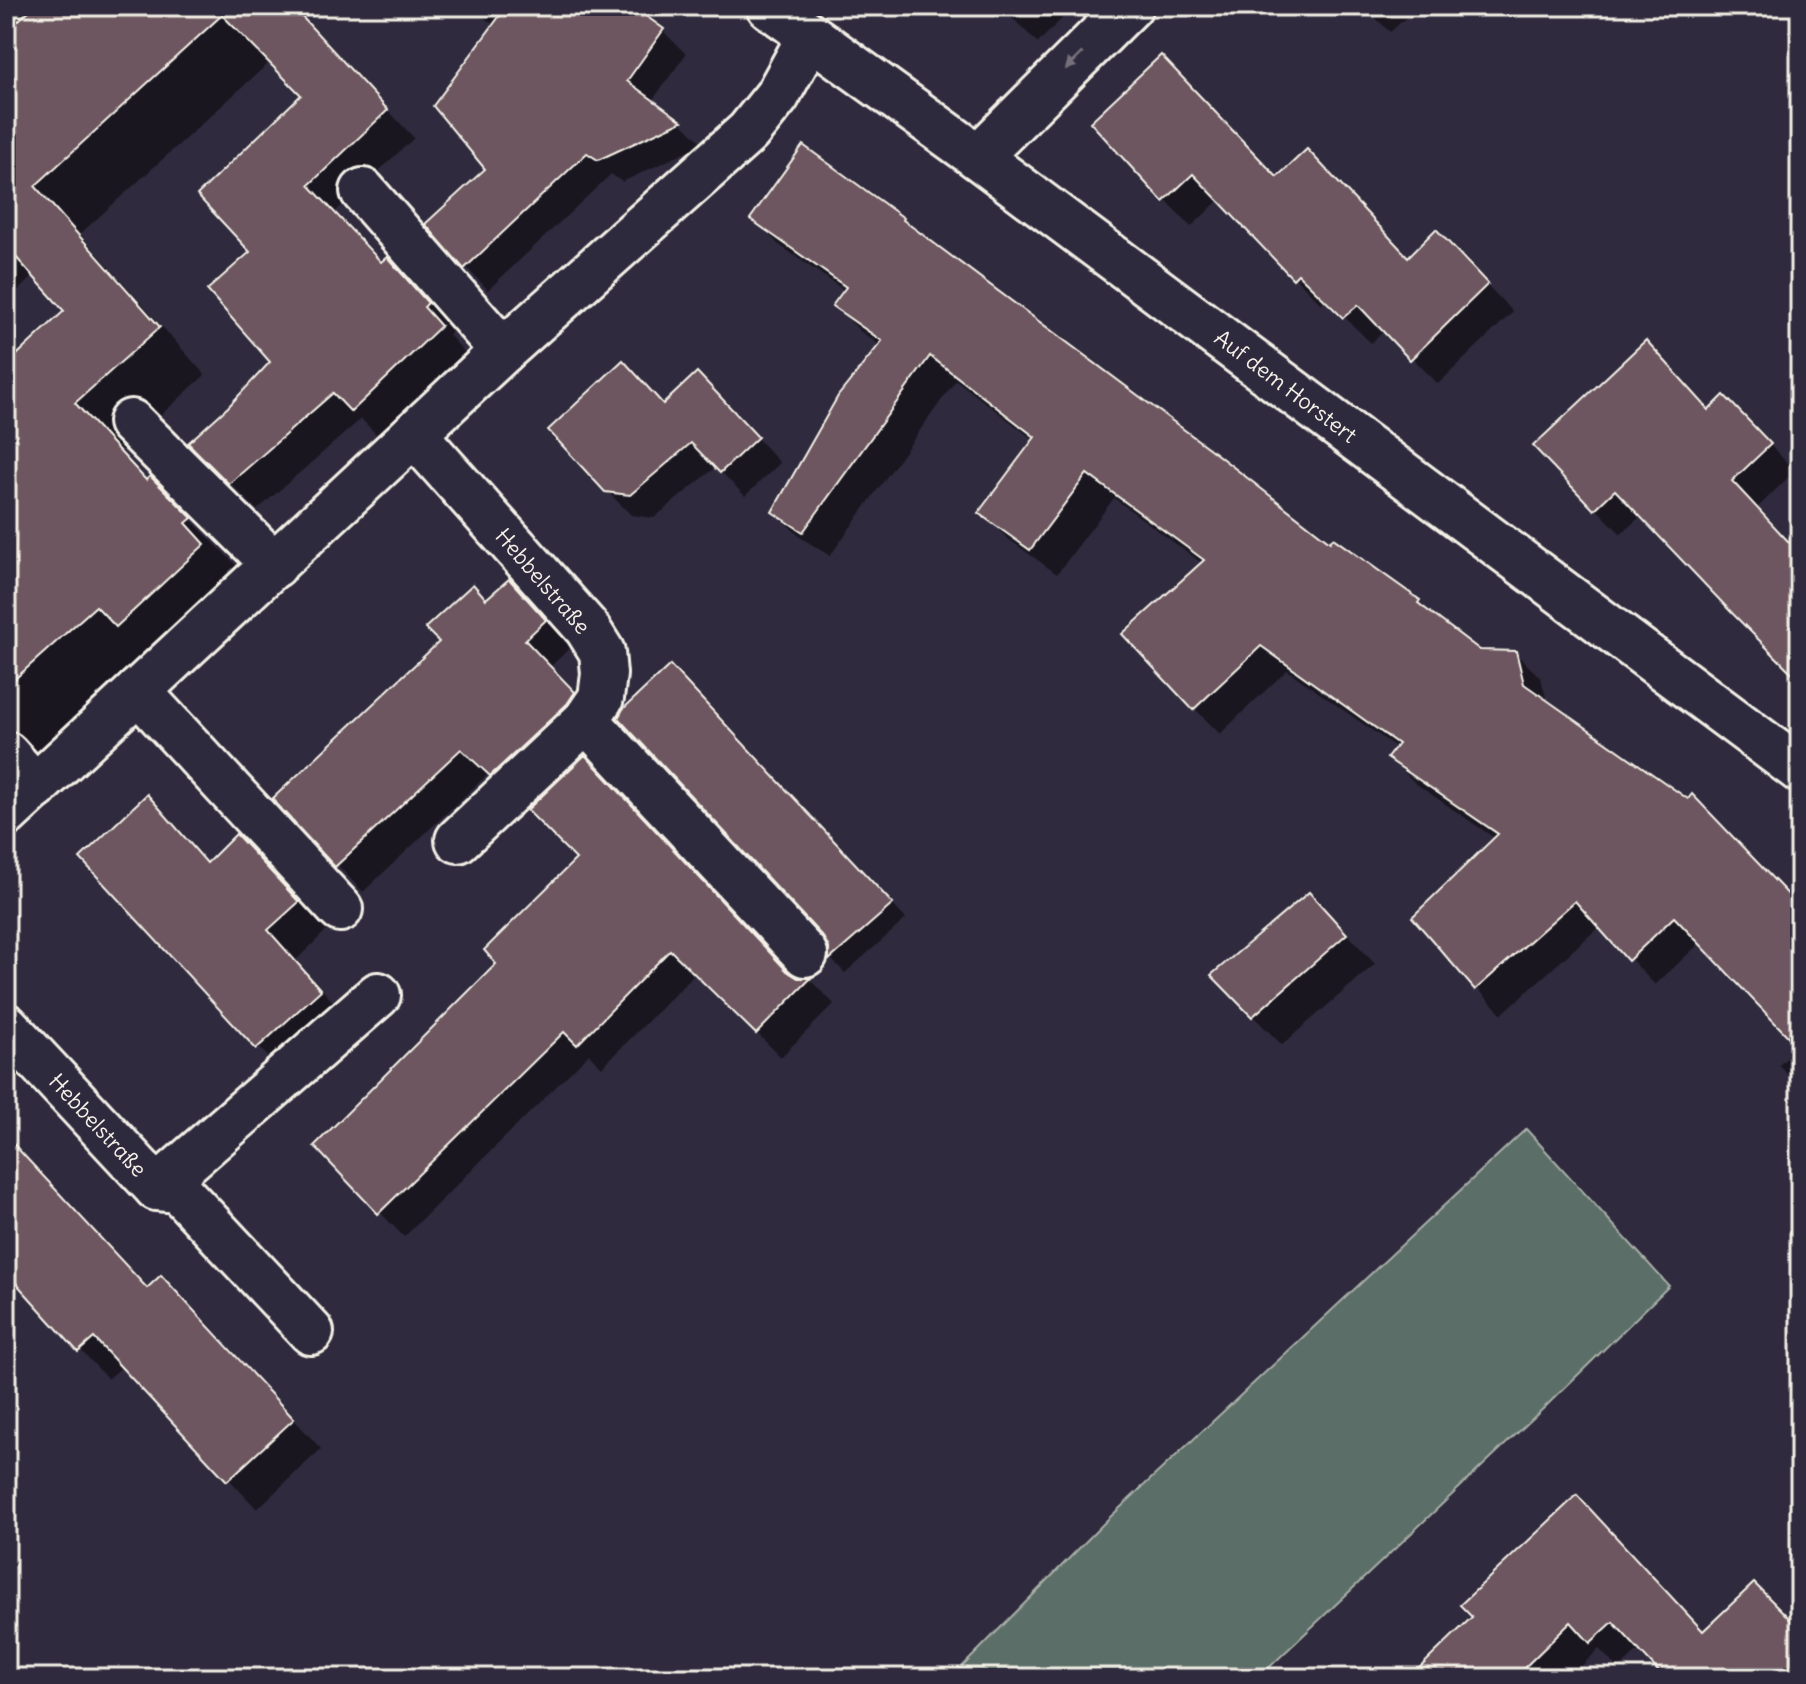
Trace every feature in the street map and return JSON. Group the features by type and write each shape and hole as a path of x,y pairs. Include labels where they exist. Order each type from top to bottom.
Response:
{"street":[{"name":"Auf dem Horstert","path":"769,6 978,157 1800,770"},
{"path":"978,157 1130,6"},
{"path":"6,754 21,800 503,351 748,132 777,96 810,36"},
{"path":"363,191 503,351"},
{"path":"131,422 275,565"},
{"name":"Hebbelstraße","path":"414,434 587,628 602,652 604,674 601,698 586,720 458,840"},
{"path":"138,691 340,909"},
{"path":"586,720 805,954"},
{"name":"Hebbelstraße","path":"157,1188 378,995"},
{"name":"Hebbelstraße","path":"6,1026 157,1188 178,1190 311,1332"}],"green space":[{"path":"1526,1129 1669,1286 1547,1405 1258,1678 951,1678 1107,1520"}],"building":[{"path":"34,6 292,6 388,110 309,185 381,262 387,257 428,303 424,307 441,326 351,412 333,393 229,484 188,443 228,407 270,362 207,290 250,252 197,195 301,95 222,15 35,186 160,327 75,403 146,480 150,476 192,518 186,523 205,544 116,627 96,606 6,687 6,365 64,311 6,246 6,32"},
{"path":"507,6 632,6 664,29 627,81 682,121 598,160 587,153 464,269 425,224 485,169 433,106"},
{"path":"1161,55 1277,177 1307,149 1408,257 1436,229 1488,284 1410,360 1358,305 1343,318 1298,274 1293,279 1193,174 1163,202 1090,122"},
{"path":"803,145 904,218 1330,542 1333,538 1420,600 1418,603 1480,650 1516,651 1524,684 1688,799 1692,794 1800,907 1800,1049 1674,917 1628,961 1575,901 1475,990 1412,917 1498,834 1387,758 1398,744 1261,646 1193,710 1122,634 1204,560 1087,474 1030,550 978,513 1035,437 930,356 803,532 772,512 838,396 882,341 832,306 846,287 750,219"},
{"path":"1646,340 1709,410 1724,395 1771,444 1732,481 1800,554 1800,681 1615,490 1594,510 1533,446"},
{"path":"623,360 663,404 697,372 758,437 720,473 691,443 630,495 605,492 548,430"},
{"path":"509,579 546,620 525,640 575,692 567,704 490,776 461,749 335,867 272,799 439,642 425,628 473,584 486,599"},
{"path":"670,665 893,904 829,960 829,948 823,937 618,718 623,709"},
{"path":"585,755 787,971 798,978 811,978 756,1034 670,950 577,1045 564,1032 378,1214 314,1146 496,964 484,950 576,859 527,810"},
{"path":"147,794 207,863 236,834 299,902 268,930 321,990 256,1049 80,858"},
{"path":"1309,892 1347,934 1252,1017 1211,975"},
{"path":"6,1136 147,1288 161,1275 294,1419 227,1481 94,1338 78,1352 6,1272"},
{"path":"1577,1495 1703,1631 1754,1583 1800,1629 1800,1678 1655,1678 1660,1673 1613,1622 1590,1643 1571,1622 1514,1678 1409,1678 1472,1617 1460,1605"}]}
